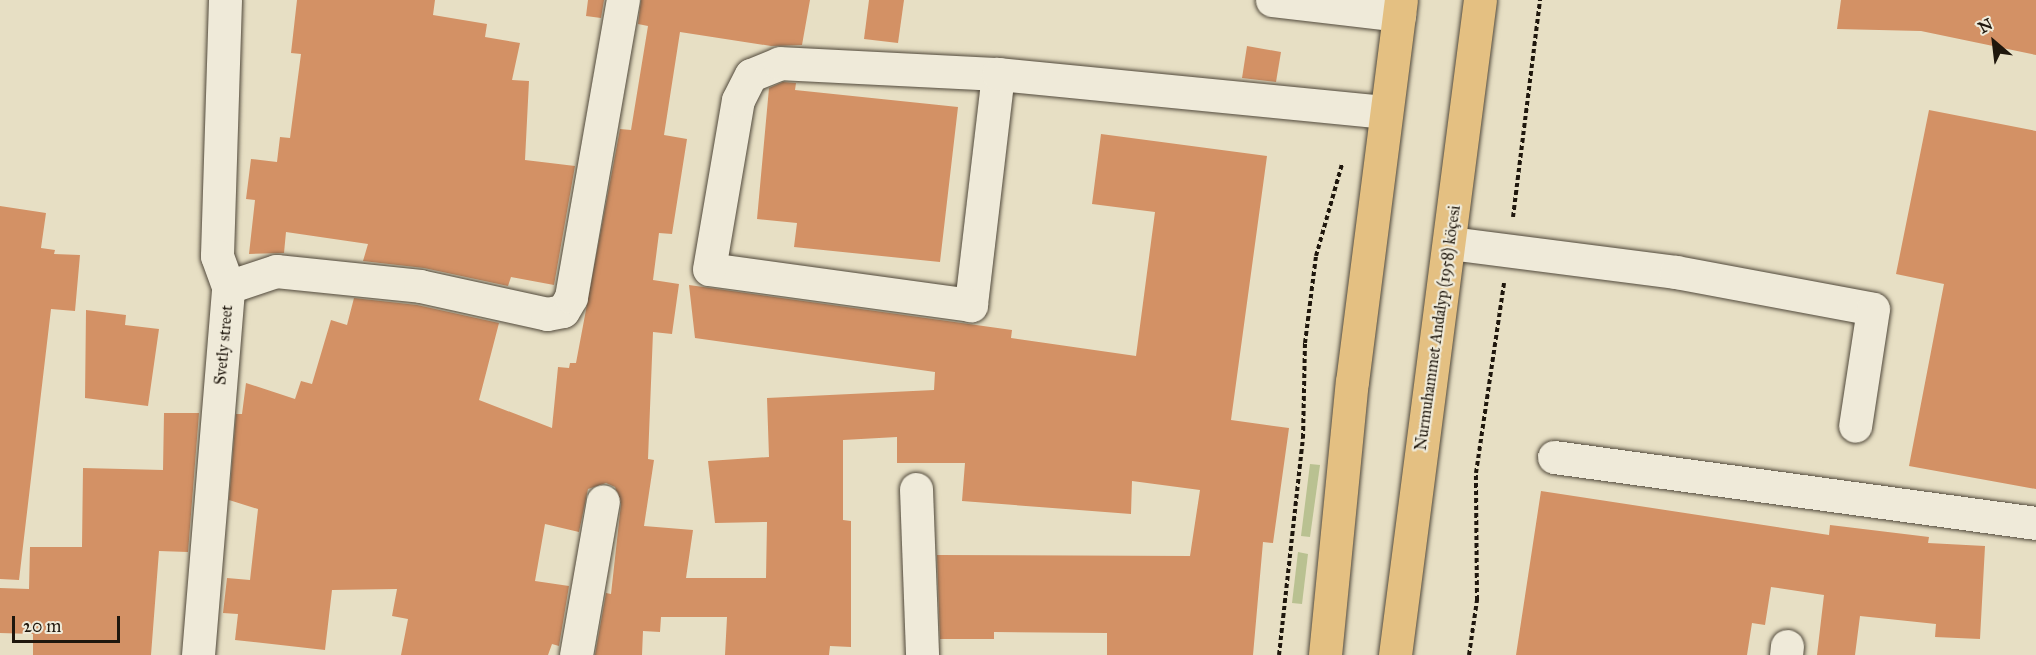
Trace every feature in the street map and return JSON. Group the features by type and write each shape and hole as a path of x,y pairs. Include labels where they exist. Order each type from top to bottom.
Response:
{"main road":[{"name":"Nurmuhammet Andalyp (1958) köçesi","path":"1395,655 1480,0"},
{"path":"1325,655 1352,382 1400,7"}],"street":[{"path":"225,0 217,256 228,287"},
{"name":"Svetly street","path":"198,655 228,287 276,272 420,286 547,314 562,311 571,297 623,0"},
{"path":"1272,0 1400,7"},
{"path":"998,74 971,305 709,269 738,100 751,75 780,63 998,74 1385,112"},
{"path":"1450,243 1509,248 1676,272 1873,309 1855,426"},
{"path":"1554,457 2036,523"},
{"path":"916,489 922,655"},
{"path":"576,655 603,501"}],"path":[{"path":"1469,655 1477,600 1476,473 1509,248 1540,0"},
{"path":"1279,655 1304,438 1305,343 1313,278 1341,166 1349,108"}],"green space":[{"path":"1310,464 1320,465 1310,537 1301,536"},
{"path":"1298,552 1308,554 1302,604 1292,603"}],"building":[{"path":"297,0 435,0 433,15 487,24 485,37 520,43 512,80 529,81 525,160 575,166 554,285 511,277 508,286 424,268 363,261 368,244 286,232 284,253 249,254 255,200 246,199 251,159 277,162 280,137 290,138 301,54 291,53"},
{"path":"588,0 604,0 601,18 586,16"},
{"path":"641,0 810,0 802,45 771,46 680,32 664,135 687,139 672,234 659,233 653,280 679,284 672,334 653,332 648,459 654,460 644,526 693,530 686,578 766,578 767,522 715,523 708,461 769,457 767,398 934,390 935,372 695,338 689,285 1012,330 1011,338 1136,356 1155,212 1092,204 1101,134 1267,156 1231,420 1289,428 1273,543 1263,542 1253,655 1107,655 1107,633 994,632 994,639 940,639 937,555 1190,556 1200,490 1132,481 1131,514 962,501 965,463 897,463 897,437 843,440 843,520 851,521 851,647 830,646 829,655 725,655 727,617 661,617 660,632 643,631 642,655 595,655 606,593 611,594 621,504 615,487 606,483 588,489 579,532 545,524 535,581 569,586 559,646 552,644 548,655 401,655 408,619 392,616 397,589 332,590 325,650 235,640 238,614 223,613 227,578 250,580 258,509 229,500 236,414 242,414 246,383 295,399 301,381 312,384 331,320 347,325 354,298 417,305 499,323 479,400 552,428 558,367 569,368 570,363 576,363 620,129 631,130 648,26 638,24"},
{"path":"869,0 904,0 898,43 864,39"},
{"path":"1841,0 2036,0 2036,55 1921,31 1837,29"},
{"path":"1247,46 1281,52 1276,82 1242,78"},
{"path":"783,82 796,83 795,90 958,107 940,262 794,247 797,223 757,219 769,88"},
{"path":"1929,110 2036,131 2036,489 1909,466 1944,284 1896,274"},
{"path":"0,206 46,213 41,248 55,250 54,254 80,255 75,311 51,309 19,580 0,579"},
{"path":"86,310 126,315 125,325 159,329 148,406 85,398"},
{"path":"164,413 199,413 188,552 159,551 151,655 33,655 33,634 0,633 0,588 29,589 30,547 82,547 83,468 163,470"},
{"path":"1541,491 1829,535 1830,525 1929,537 1928,543 1985,546 1980,639 1935,637 1936,624 1860,616 1855,655 1817,655 1824,595 1771,587 1765,625 1752,623 1747,655 1516,655"}]}
